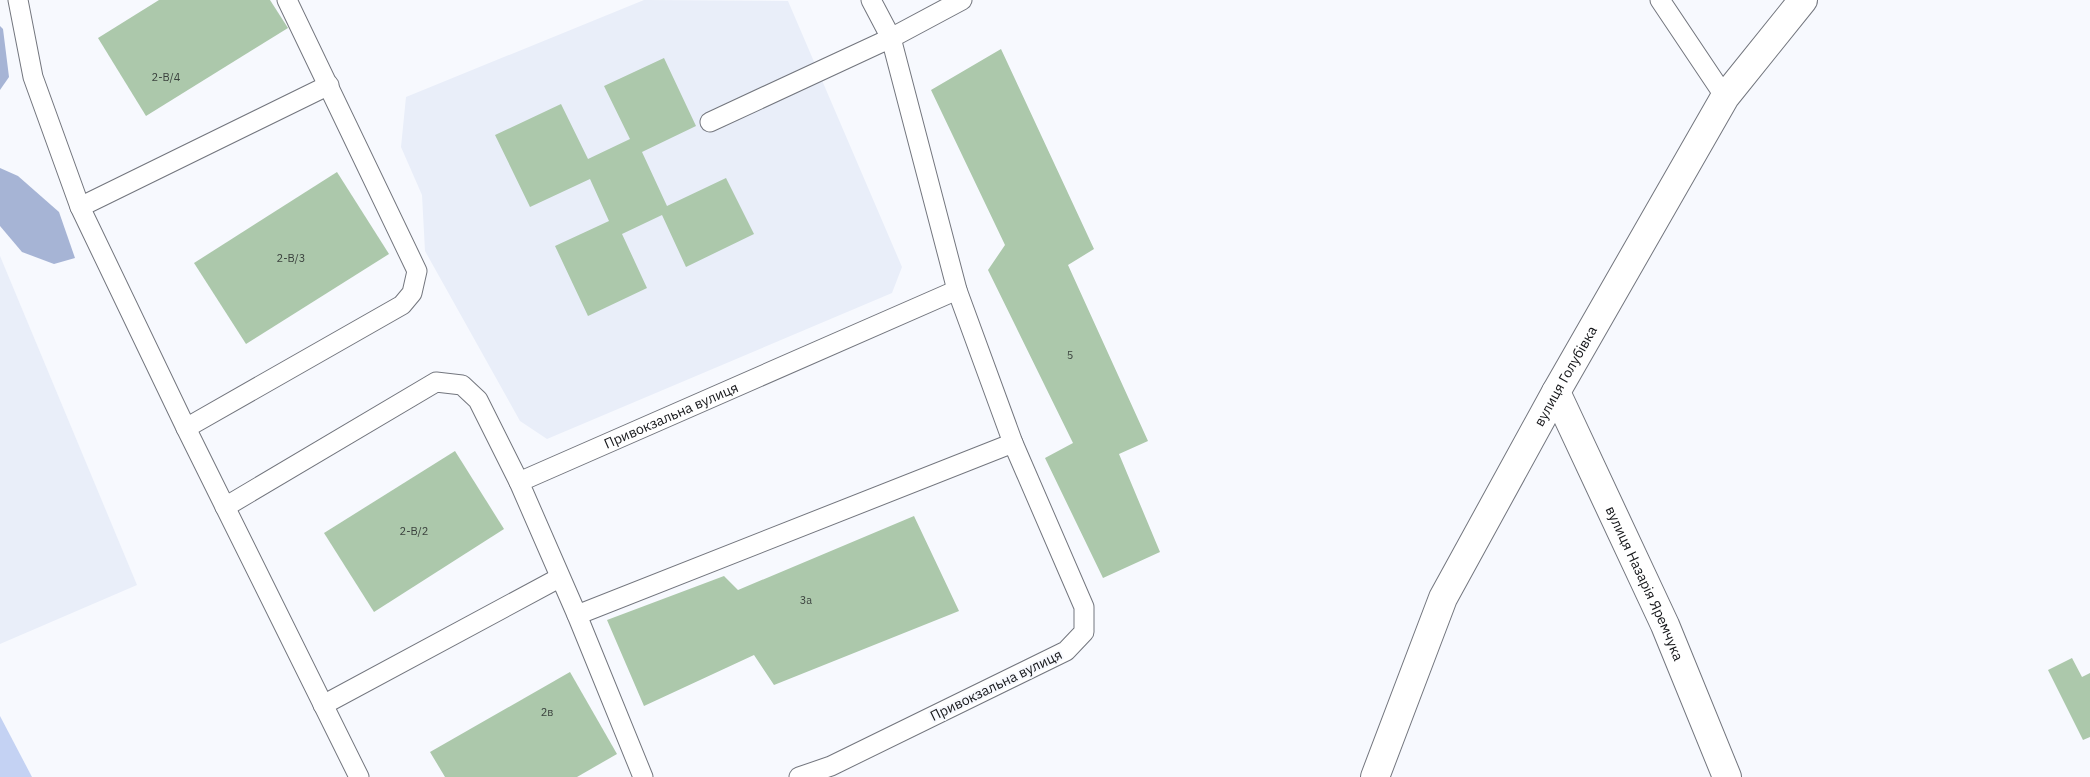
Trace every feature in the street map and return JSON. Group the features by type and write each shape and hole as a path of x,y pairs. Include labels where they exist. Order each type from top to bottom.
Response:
{"street":[{"name":"вулиця Голубівка","path":"1375,777 1443,598 1556,392 1724,97 1803,0"},
{"name":"вулиця Назарія Яремчука","path":"1556,392 1665,625 1727,777"}],"lane":[{"path":"18,0 33,77 80,206 186,428 359,777"},
{"path":"186,428 402,305 412,293 417,271 287,0"},
{"name":"Привокзальна вулиця","path":"799,777 831,766 1066,651 1084,632 1084,607 1013,443 957,290 890,38 871,0"},
{"path":"710,122 890,38 962,0"},
{"path":"1660,0 1724,97"},
{"path":"80,206 329,85"},
{"name":"Привокзальна вулиця","path":"518,482 957,290"},
{"path":"225,507 436,382 462,385 478,400 518,482 577,615 643,777"},
{"path":"577,615 1013,443"},
{"path":"323,705 559,578"}],"shaded area":[{"path":"644,0 788,1 902,267 892,293 547,439 520,421 425,251 422,195 401,147 406,97"},
{"path":"0,26 3,29 9,77 0,90"},
{"path":"0,168 18,176 59,212 75,258 54,264 22,252 0,226"},
{"path":"0,256 137,585 0,644"},
{"path":"0,716 32,777 0,777"}],"building":[{"path":"159,0 270,0 288,28 146,116 98,38"},
{"path":"1001,49 1094,249 1068,265 1148,441 1119,454 1160,552 1103,578 1045,458 1073,443 988,270 1005,245 931,90"},
{"path":"664,58 696,126 642,152 667,206 726,178 754,234 686,267 662,215 622,234 647,288 588,316 555,246 609,221 590,179 530,207 495,135 561,104 588,159 630,139 604,86"},
{"path":"337,172 389,254 246,344 194,263"},
{"path":"455,451 504,529 374,612 324,533"},
{"path":"914,516 959,611 774,685 754,655 644,706 607,620 724,576 738,590"},
{"path":"2072,658 2082,677 2090,673 2090,737 2083,740 2048,670"},
{"path":"570,672 617,754 577,777 445,777 430,752"}]}
